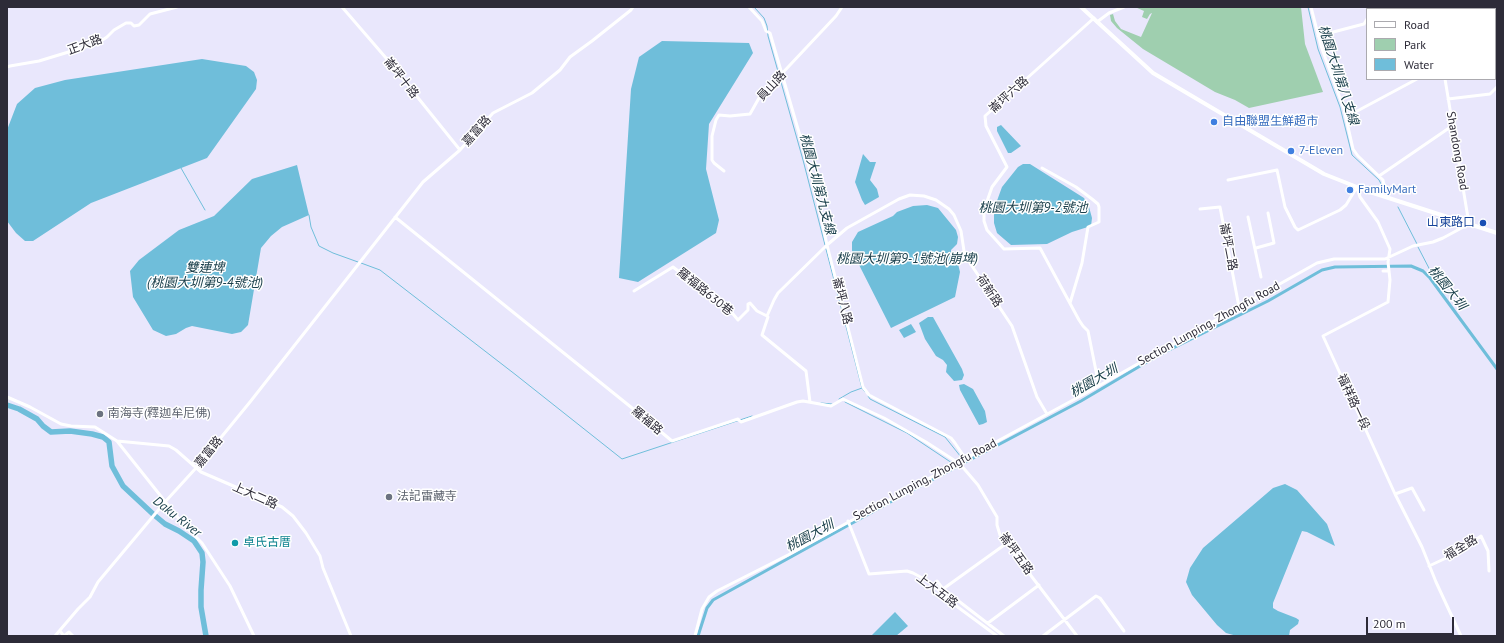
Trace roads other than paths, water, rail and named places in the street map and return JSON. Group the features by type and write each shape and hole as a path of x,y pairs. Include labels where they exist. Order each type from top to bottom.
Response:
{"main road":[{"path":"1081,7 1154,74 1318,171 1357,187 1497,233"}],"street":[{"name":"正大路","path":"7,67 39,61 98,43 114,30 126,23 131,23 134,26 139,25 150,14 177,7"},
{"name":"崙坪十路","path":"342,7 386,58 460,150"},
{"name":"嘉富路","path":"55,636 90,597 98,582 147,523 196,468 335,296 423,182 460,150 493,113 532,93 560,70 570,57 633,7"},
{"name":"崙坪八路","path":"750,7 762,21 766,31 770,33 814,184 827,245 863,387 870,395 951,438 965,458"},
{"name":"員山路","path":"724,171 712,160 712,136 716,120 719,115 730,116 750,114 759,98 836,16 842,7"},
{"path":"1098,22 1109,13 1124,7"},
{"path":"1311,7 1318,36 1346,117 1353,148 1358,156 1383,180 1384,186 1382,195"},
{"name":"崙坪六路","path":"1094,18 985,116 986,126 1007,167 992,187 984,210 984,221 987,230 1004,249 1040,248 1083,326 1088,331 1099,386"},
{"path":"1318,36 1364,24 1366,21"},
{"path":"1346,117 1415,80"},
{"name":"Shandong Road","path":"1444,80 1469,224"},
{"path":"1492,93 1497,87"},
{"path":"1448,99 1492,93 1497,94"},
{"path":"1379,176 1452,126"},
{"path":"1042,168 1076,187 1092,199 1099,207 1099,222 1088,227 1082,263 1070,303"},
{"path":"1228,180 1277,170 1285,207 1298,230 1340,210 1346,205 1357,187"},
{"path":"1357,187 1360,197 1378,222 1390,249 1388,260 1389,270 1383,271"},
{"name":"荷新路","path":"810,402 806,371 762,335 768,317 767,316 778,293 839,234 859,220 899,199 910,195 924,196 936,200 949,209 954,215 961,231 966,257 1012,326 1037,397 1047,414"},
{"name":"崙坪二路","path":"1200,209 1220,207 1239,307"},
{"path":"1256,248 1274,243 1268,213"},
{"name":"羅福路","path":"395,217 672,441 797,402 810,402 831,406 843,399 884,418 926,442 958,464"},
{"path":"1248,217 1256,248 1261,277"},
{"path":"1388,260 1416,245 1433,242 1469,224"},
{"name":"Section Lunping, Zhongfu Road","path":"695,636 702,609 709,598 717,591 958,464 965,458 1099,386 1317,263 1326,260 1388,260"},
{"name":"羅福路630巷","path":"634,291 673,267 733,314 738,320 748,310 748,304 750,303 757,311 767,316"},
{"name":"福祥路一段","path":"1389,270 1388,302 1323,336 1395,494 1422,547 1436,582 1461,636"},
{"path":"7,397 30,407 61,424 95,427 117,441 165,502 202,543 230,586 254,636"},
{"name":"上大二路","path":"117,441 169,446 176,450 196,468 214,478 282,507 293,516 306,533 320,556 323,568 351,636"},
{"name":"崙坪五路","path":"958,464 968,472 978,485 997,517 997,525 1000,535 1077,636"},
{"path":"1395,494 1412,488 1424,510"},
{"name":"上大五路","path":"848,522 869,574 906,571 913,573 928,581 955,605 997,636"},
{"name":"福全路","path":"1429,566 1459,552 1481,536 1488,551 1489,571"},
{"path":"943,589 1007,543"},
{"path":"937,581 943,589 1004,636"},
{"path":"988,623 1039,585"},
{"path":"1043,636 1096,596 1100,598 1124,631"},
{"path":"60,631 64,636 70,632 73,636"}],"water":[{"path":"662,41 749,43 753,53 709,124 706,169 719,220 716,233 638,282 619,278 631,89 639,57"},
{"path":"202,59 246,66 254,72 257,80 256,89 207,158 91,203 33,241 25,241 16,233 7,221 7,130 17,104 35,88 65,80"},
{"path":"1001,125 1021,146 1011,153 1008,153 997,131 997,127"},
{"path":"863,154 870,162 876,162 870,180 877,189 879,197 865,205 855,182"},
{"name":"桃園大圳第9-2號池","path":"1023,164 1030,164 1084,198 1089,207 1092,218 1091,226 1072,232 1047,244 1011,245 997,233 994,223 994,209 1002,187 1018,167"},
{"name":"雙連埤 (桃園大圳第9-4號池)","path":"297,165 309,215 282,227 271,236 261,248 248,325 241,332 232,334 192,326 176,334 166,336 153,330 133,297 130,271 139,260 179,230 214,216 252,179"},
{"name":"桃園大圳第9-1號池(崩埤)","path":"927,205 938,208 956,230 958,237 957,244 951,250 951,255 958,264 960,272 955,297 891,328 852,251 852,242 858,232 893,216 897,212 913,206"},
{"path":"928,317 933,317 962,369 964,375 962,380 954,381 946,372 947,365 943,360 936,356 925,339 919,323"},
{"path":"911,324 916,332 904,338 899,330"},
{"path":"964,384 973,389 985,411 987,422 979,425 960,390 959,385"},
{"path":"1285,484 1297,490 1327,524 1335,546 1302,531 1273,603 1273,608 1299,620 1298,624 1290,630 1289,636 1237,636 1226,633 1217,625 1192,595 1186,582 1190,568 1203,548 1273,488"},
{"path":"895,612 908,626 896,636 871,636"}],"waterway":[{"name":"桃園大圳第九支線","path":"754,7 764,18 767,26 768,36 825,245"},
{"name":"桃園大圳第八支線","path":"1308,7 1318,49 1340,107 1352,155 1379,180 1381,184"},
{"path":"181,168 205,210"},
{"name":"桃園大圳第八支線","path":"1398,207 1417,244"},
{"path":"309,215 311,227 319,246 358,262"},
{"name":"桃園大圳第八支線","path":"1418,247 1432,274 1430,278"},
{"name":"桃園大圳第九支線","path":"826,249 862,388 865,392"},
{"path":"361,263 380,270 622,459 752,416"},
{"name":"桃園大圳","path":"698,636 707,608 713,600 894,500 1081,401 1157,356 1268,301 1322,270 1335,267 1411,266 1423,271 1430,278 1497,369"},
{"path":"839,399 862,388"},
{"name":"桃園大圳第九支線","path":"868,396 870,399 945,437 961,457"},
{"path":"845,402 907,433 952,463"},
{"path":"821,403 832,404"},
{"name":"Daku River","path":"7,405 19,409 37,419 51,432 70,431 92,434 103,437 109,442 112,466 123,486 165,524 194,541 202,553 201,607 206,636"}],"place":[{"name":"自由聯盟生鮮超市","path":"1214,122"},
{"name":"7-Eleven","path":"1291,151"},
{"name":"FamilyMart","path":"1350,190"},
{"name":"山東路口","path":"1483,223"},
{"name":"南海寺(釋迦牟尼佛)","path":"100,414"},
{"name":"法記雷藏寺","path":"389,497"},
{"name":"卓氏古厝","path":"235,543"}]}
